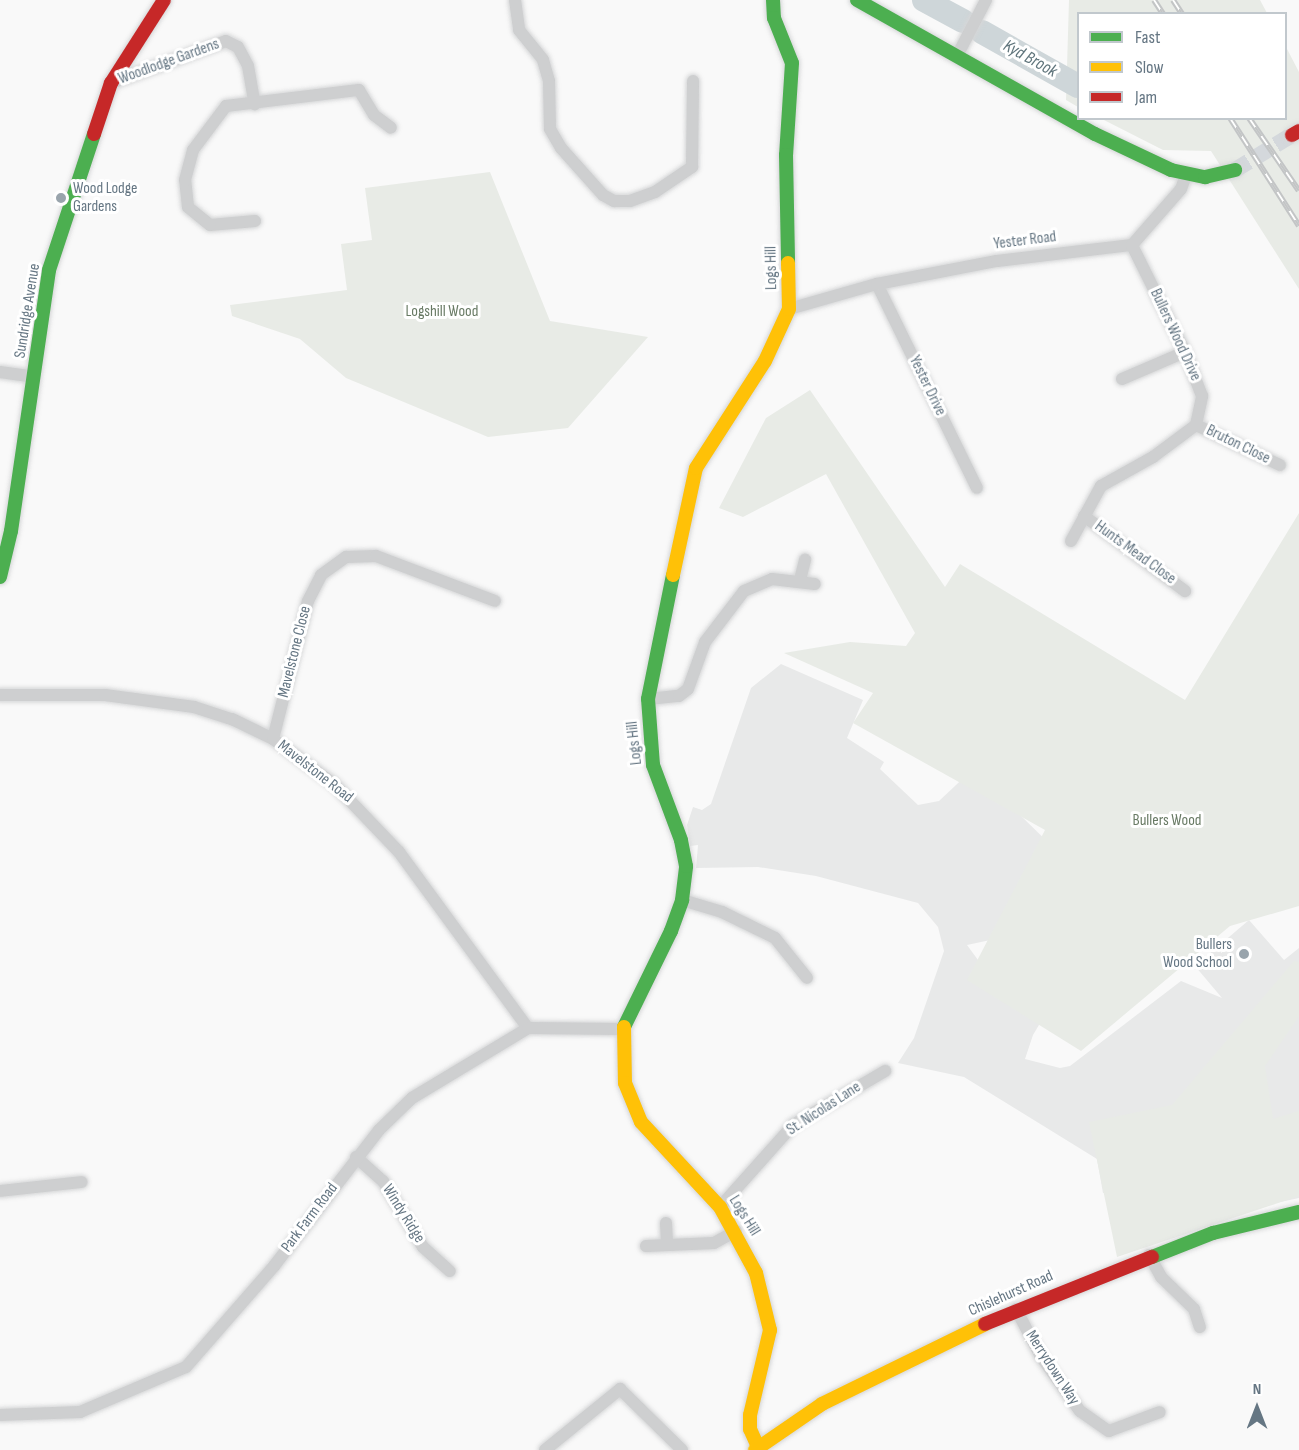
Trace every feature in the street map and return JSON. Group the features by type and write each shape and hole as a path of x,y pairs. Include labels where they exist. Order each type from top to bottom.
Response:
{"street":[{"name":"Sundridge Avenue","path":"0,577 11,531 49,270 111,83 164,0"},
{"path":"515,0 519,30 543,60 549,81 550,129 561,148 603,195 614,201 630,201 655,192 692,167 693,81"},
{"name":"Logs Hill","path":"758,1449 750,1429 750,1414 765,1364 769,1315 756,1273 736,1230 720,1207 640,1122 625,1083 623,1029 671,931 682,900 686,866 681,840 653,765 648,699 658,636 676,570 696,468 765,361 789,309 786,155 792,63 774,18 773,0"},
{"path":"857,0 1095,134 1186,175 1205,177 1234,170"},
{"path":"957,56 986,0"},
{"name":"Woodlodge Gardens","path":"111,83 226,41 238,47 248,66 255,104"},
{"path":"255,221 210,225 188,207 185,180 193,150 226,106 359,90 374,115 391,128"},
{"path":"1132,245 1181,189 1186,175"},
{"name":"Yester Road","path":"789,309 877,284 997,261 1132,245"},
{"name":"Bullers Wood Drive","path":"1132,245 1185,352 1202,396 1196,424"},
{"name":"Yester Drive","path":"877,284 977,488"},
{"path":"1122,379 1185,352"},
{"path":"0,372 34,377"},
{"path":"1071,541 1101,486 1153,457 1196,424"},
{"name":"Bruton Close","path":"1196,424 1280,465"},
{"name":"Hunts Mead Close","path":"1084,516 1185,591"},
{"name":"Mavelstone Close","path":"273,739 308,601 321,575 346,557 376,556 495,601"},
{"path":"800,580 805,560"},
{"path":"648,699 679,696 688,689 705,642 744,591 772,579 800,580 815,584"},
{"name":"Mavelstone Road","path":"0,695 105,695 183,705 232,718 273,739 335,785 384,834 528,1028"},
{"path":"682,900 722,912 775,938 807,978"},
{"path":"528,1028 623,1029"},
{"name":"Park Farm Road","path":"0,1415 80,1412 186,1367 274,1266 356,1157 412,1098 528,1028"},
{"name":"St. Nicolas Lane","path":"720,1207 793,1125 885,1071"},
{"name":"Windy Ridge","path":"356,1157 383,1181 423,1247 450,1271"},
{"path":"0,1191 82,1182"},
{"name":"Chislehurst Road","path":"758,1449 822,1404 1016,1309 1149,1255 1213,1233 1299,1212"},
{"path":"666,1223 667,1245"},
{"path":"646,1246 714,1244 736,1230"},
{"path":"1149,1255 1161,1277 1194,1309 1200,1327"},
{"name":"Merrydown Way","path":"1016,1309 1040,1355 1080,1411 1108,1431 1160,1412"},
{"path":"545,1450 620,1389 682,1450"}],"shaded area":[{"name":"Bullers Wood School","path":"781,664 863,700 847,738 884,762 880,769 918,805 939,801 973,769 1062,856 995,939 967,945 978,960 1055,998 1033,1035 1025,1059 1060,1068 1070,1066 1181,981 1222,998 1195,966 1249,920 1284,960 1299,948 1299,1198 1224,1214 1123,1192 1103,1193 1097,1159 964,1077 898,1063 914,1038 944,951 938,927 918,903 816,876 758,867 696,868 698,845 690,846 687,825 693,807 702,810 711,804 751,688"}],"green space":[{"path":"1069,0 1260,0 1266,12 1077,12 1077,106 1066,100"},
{"path":"1287,49 1299,72 1299,289 1211,151 1163,150 1104,120 1287,120"},
{"name":"Logshill Wood","path":"490,172 550,321 648,337 568,428 488,437 346,378 300,339 232,316 230,305 347,290 341,244 372,240 365,188"},
{"name":"Bullers Wood","path":"810,390 945,587 960,564 1185,700 1299,513 1299,906 1230,926 1081,1051 967,980 1045,830 853,723 873,693 784,653 850,642 906,646 915,633 826,474 743,517 719,508 766,418"},
{"path":"1294,961 1299,962 1299,1016 1265,1066 1273,1119 1299,1111 1299,1196 1117,1257 1089,1122 1172,1105"}],"waterway":[{"name":"Kyd Brook","path":"924,0 963,21"},
{"name":"Kyd Brook","path":"982,32 1077,85"}],"tunnel":[{"path":"1235,170 1292,135"}],"railway":[{"path":"1154,0 1162,12"},
{"path":"1173,0 1181,12"},
{"path":"1231,120 1299,226"},
{"path":"1250,120 1299,191"}],"traffic: fast":[{"path":"773,0 774,18 792,63 786,155 788,263"},
{"path":"857,0 1095,134 1171,170 1205,177 1235,170"},
{"path":"0,577 11,531 49,270 94,134"},
{"path":"624,1027 671,931 682,900 686,866 681,840 653,765 648,699 673,575"},
{"path":"1152,1257 1213,1233 1299,1212"}],"traffic: slow":[{"path":"673,575 696,468 765,361 789,309 788,263"},
{"path":"624,1027 625,1083 641,1122 720,1207 756,1273 770,1330 750,1415 750,1429 758,1447"},
{"path":"755,1450 822,1404 985,1324"}],"traffic: jam":[{"path":"94,134 111,83 164,0"},
{"path":"1292,135 1299,131"},
{"path":"985,1324 1152,1257"}],"place":[{"name":"Wood Lodge Gardens","path":"61,198"},
{"name":"Bullers Wood School","path":"1244,954"}]}
